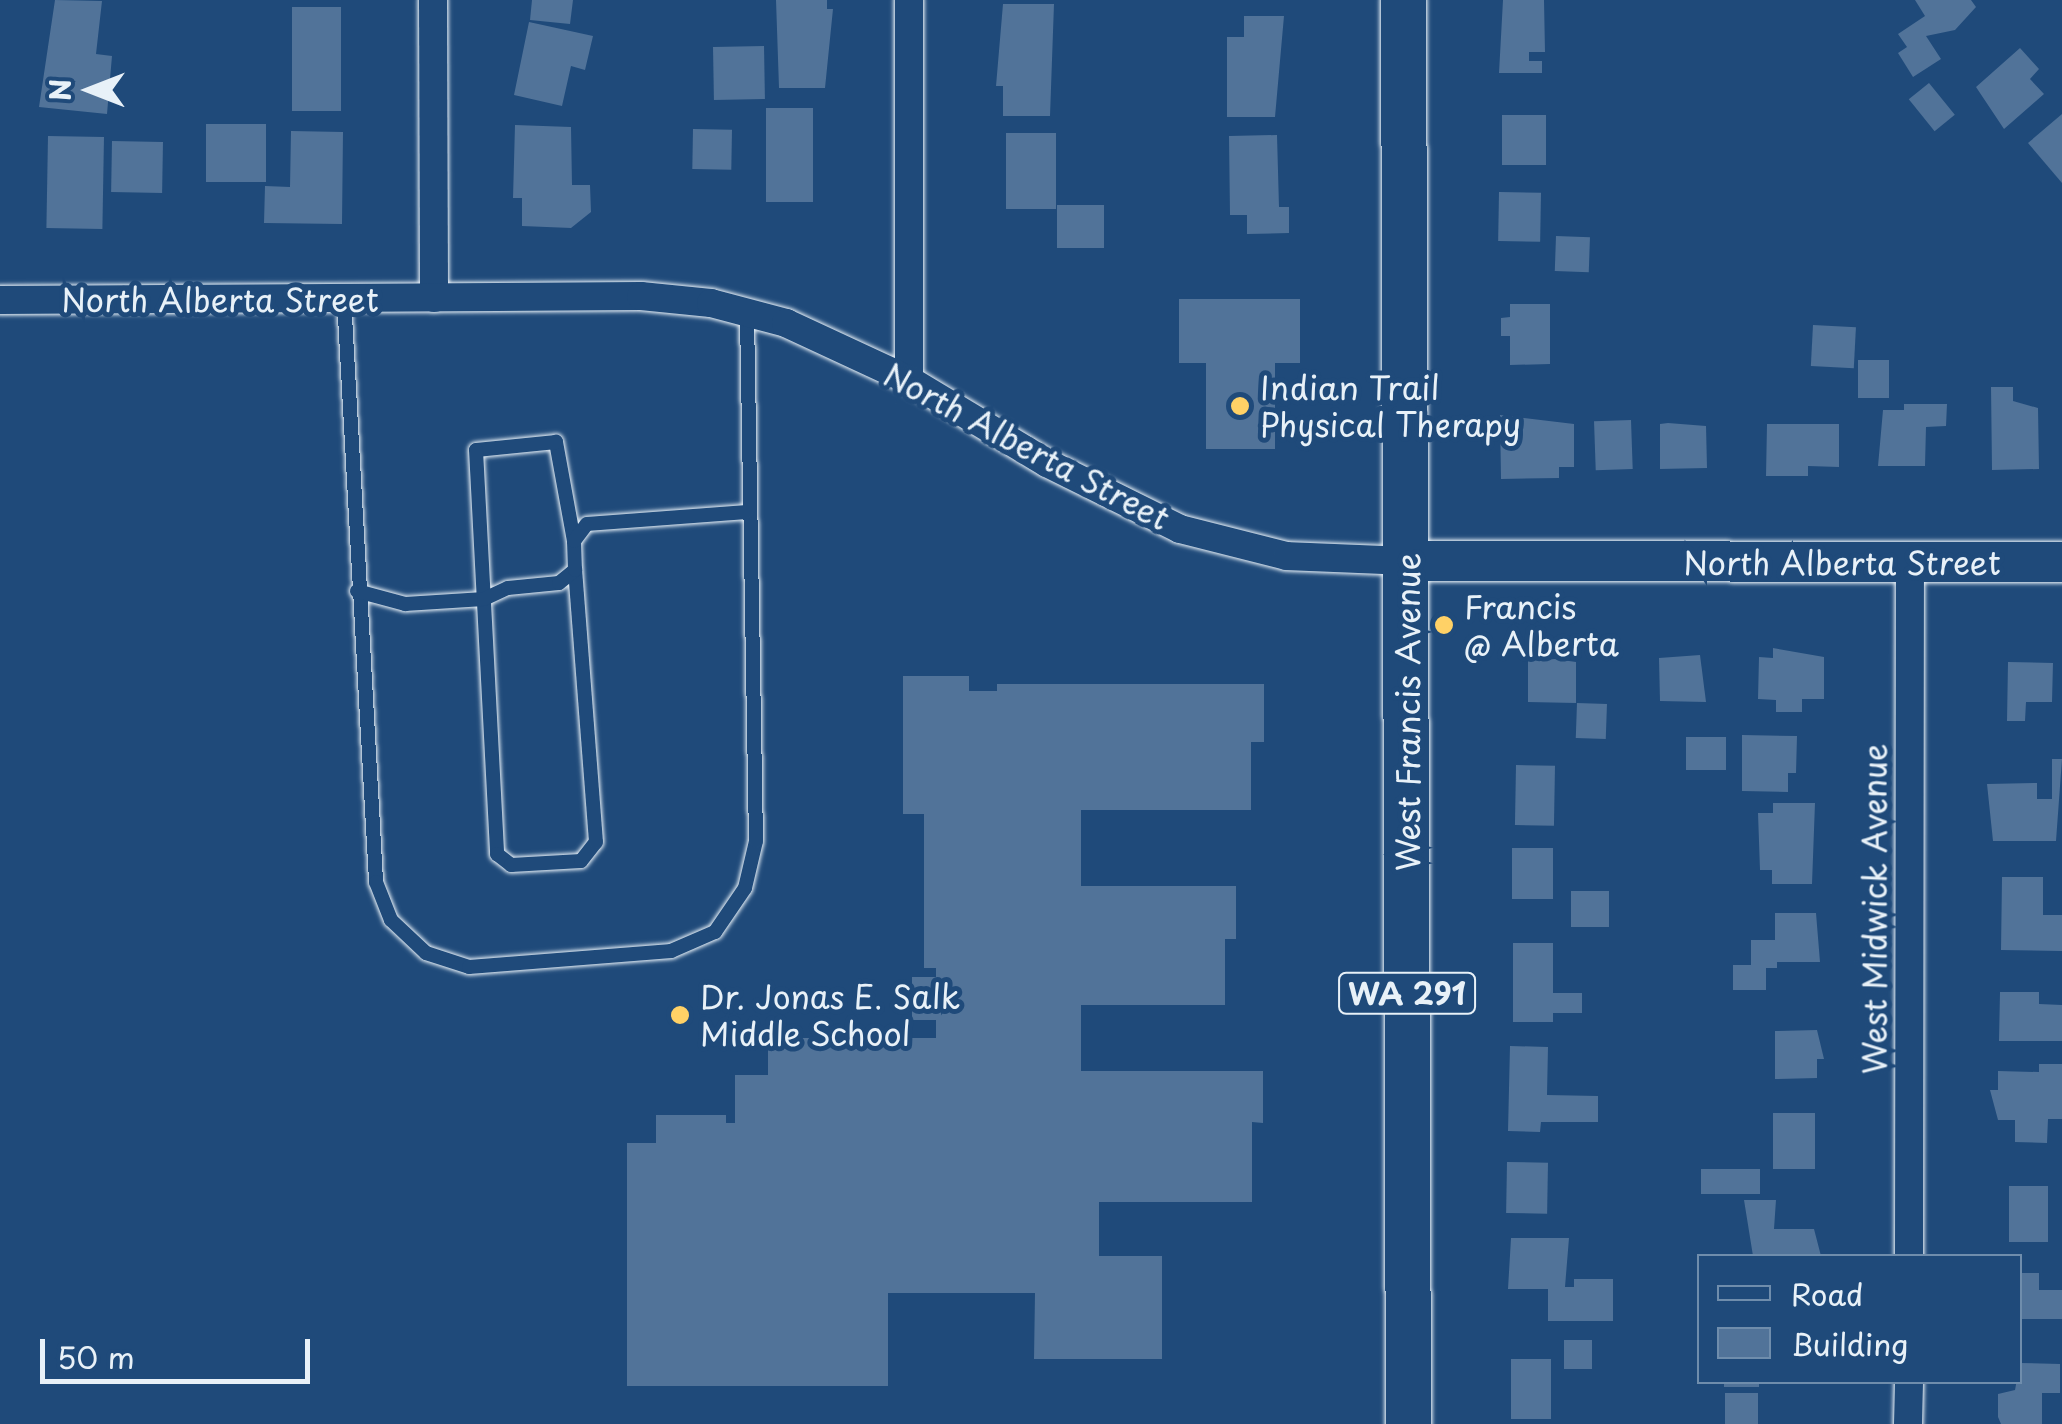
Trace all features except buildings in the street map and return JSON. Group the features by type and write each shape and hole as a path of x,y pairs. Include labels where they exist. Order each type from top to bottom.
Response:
{"main road":[{"name":"West Francis Avenue","path":"1403,0 1408,1424"},
{"name":"North Alberta Street","path":"1406,561 2062,562"}],"street":[{"path":"432,0 434,298"},
{"path":"909,0 909,380"},
{"name":"North Alberta Street","path":"0,300 641,296 748,312 786,323 909,380 1047,463 1180,530 1286,556 1406,561"},
{"name":"West Midwick Avenue","path":"1909,1254 1910,562"},
{"path":"1908,1384 1908,1424"}],"lane":[{"path":"344,298 357,592 376,882 390,920 426,953 469,967 671,951 715,932 745,888 756,841 747,512 748,312"},
{"path":"556,442 574,541 575,570 596,842 581,861 510,865 497,854 474,454 479,447 556,442"},
{"path":"574,541 587,524 747,512"},
{"path":"357,592 405,604 484,599 508,588 559,583 575,570"}],"place":[{"name":"Indian Trail Physical Therapy","path":"1240,406"},
{"name":"Francis @ Alberta","path":"1444,625"},
{"name":"Dr. Jonas E. Salk Middle School","path":"680,1015"}]}
